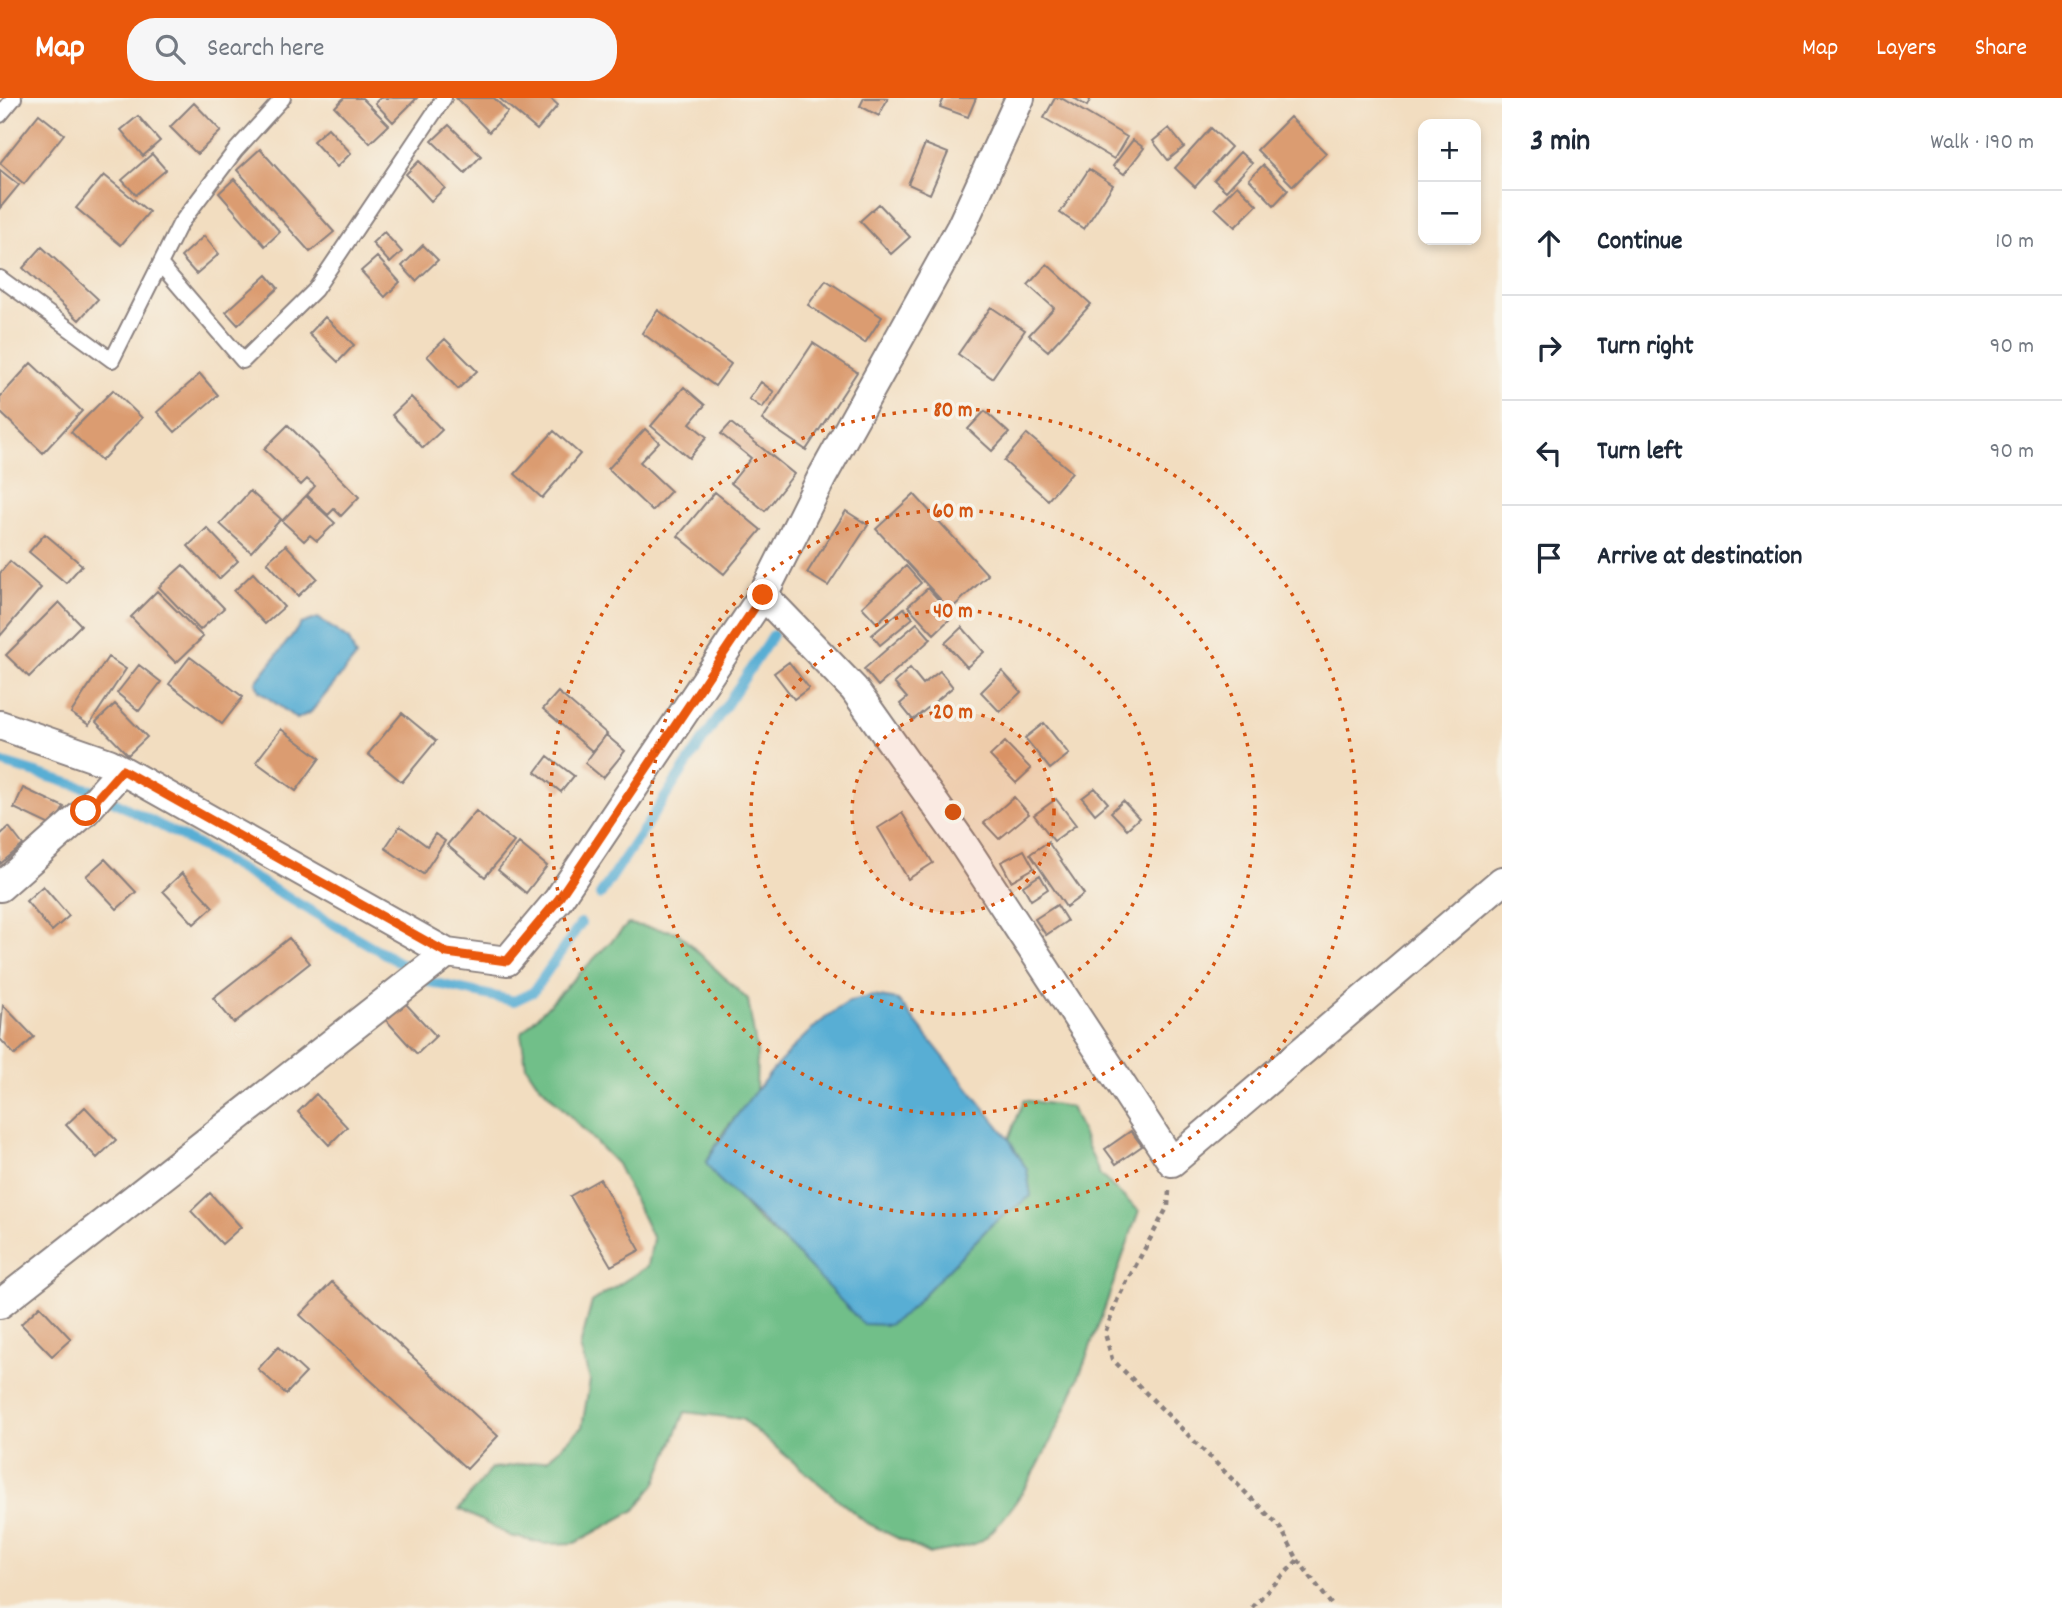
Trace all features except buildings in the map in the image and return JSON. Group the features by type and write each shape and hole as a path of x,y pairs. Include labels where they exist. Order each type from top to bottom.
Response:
{"street":[{"path":"0,725 122,770 447,953 507,961 558,900 763,595 822,477 961,227 1020,98"},
{"path":"763,595 854,690 962,842 1172,1162 1502,881"},
{"path":"0,887 86,811 122,770"},
{"path":"0,1304 447,953"}],"lane":[{"path":"0,115 14,98"},
{"path":"0,278 113,360 180,224 234,151 283,98"},
{"path":"160,264 243,360 315,290 444,98"}],"path":[{"path":"1172,1162 1168,1206 1118,1298 1105,1333 1112,1359 1280,1527 1298,1560 1334,1608"},
{"path":"1251,1608 1298,1560"}],"green space":[{"path":"628,924 677,932 748,1000 757,1052 756,1092 724,1131 706,1162 757,1219 791,1248 905,1314 992,1224 1030,1196 1027,1170 1009,1139 1024,1100 1071,1107 1100,1175 1139,1211 1094,1337 1056,1430 1011,1509 980,1541 929,1554 865,1522 742,1419 685,1412 656,1483 635,1510 575,1543 545,1544 510,1536 459,1509 491,1469 547,1460 582,1427 590,1380 580,1347 592,1302 648,1266 653,1239 617,1164 536,1081 526,1066 521,1033"}],"water":[{"path":"318,618 349,640 356,657 311,712 297,719 259,691 256,682 301,624"},
{"path":"873,996 898,1000 1009,1139 1027,1170 1031,1196 992,1224 905,1314 888,1325 863,1324 791,1248 716,1177 706,1162 751,1097 808,1033 847,1003"}],"waterway":[{"path":"600,895 773,635"},
{"path":"0,762 92,790"},
{"path":"109,799 196,844 409,968"},
{"path":"430,982 514,1001 533,992 581,923"}],"route":[{"path":"86,811 122,770 447,953 507,961 558,900 763,595"}]}
